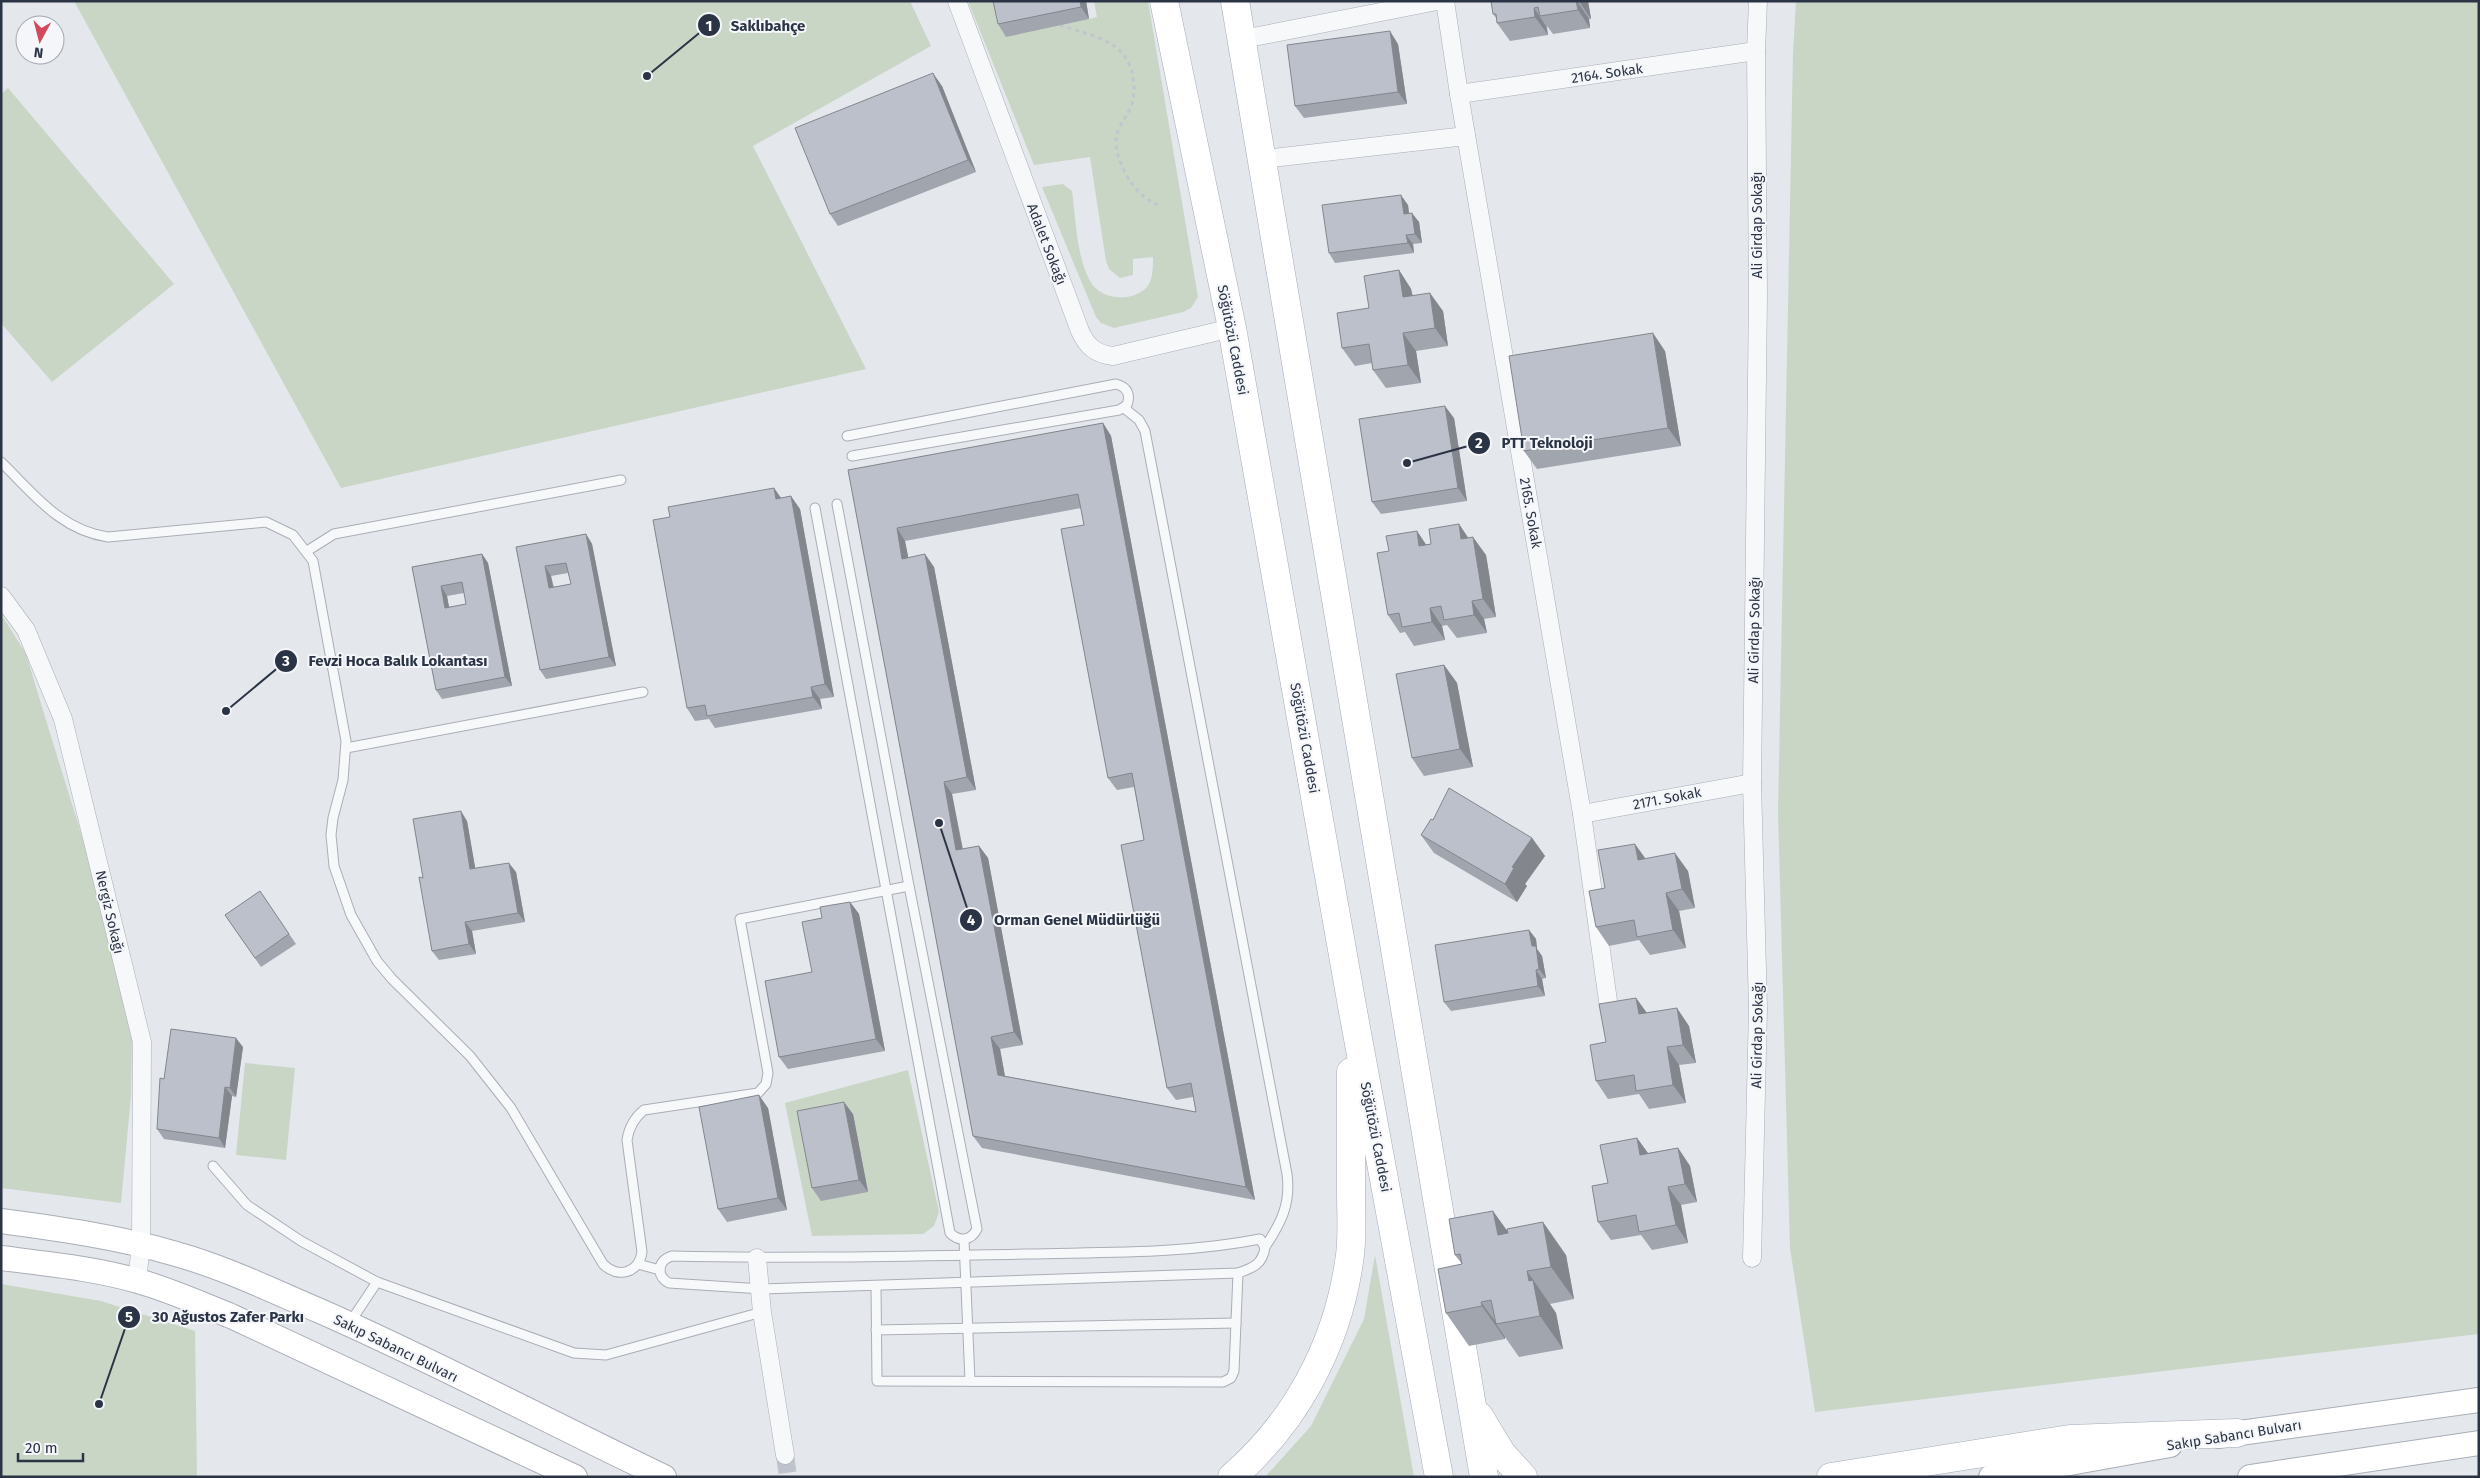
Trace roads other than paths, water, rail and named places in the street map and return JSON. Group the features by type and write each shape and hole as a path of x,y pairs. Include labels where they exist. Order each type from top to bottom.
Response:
{"main road":[{"name":"Söğütözü Caddesi","path":"1164,1 1232,328 1352,1006 1440,1477"},
{"path":"1235,1 1243,39 1484,1477"},
{"path":"1232,1477 1254,1458 1296,1405 1319,1360 1338,1315 1350,1260 1352,1006"},
{"path":"1470,1400 1502,1454 1524,1477"},
{"path":"1831,1477 2070,1439 2237,1433"}],"street":[{"name":"Adalet Sokağı","path":"957,1 1080,331 1087,344 1098,352 1113,356 1232,328"},
{"path":"1243,39 1437,1"},
{"name":"2165. Sokak","path":"1445,1 1458,94 1582,814 1608,1001"},
{"name":"Ali Girdap Sokağı","path":"1752,1258 1758,1008 1752,783 1758,296 1756,51 1758,1"},
{"name":"2164. Sokak","path":"1458,94 1756,51"},
{"path":"1262,159 1466,136"},
{"name":"Nergiz Sokağı","path":"1,596 26,630 63,719 142,1042 141,1245 137,1281"},
{"name":"2171. Sokak","path":"1582,814 1752,783"},
{"name":"Sakıp Sabancı Bulvarı","path":"1,1221 81,1232 141,1245 176,1254 233,1273 349,1324 664,1477"},
{"path":"1,1258 82,1269 137,1281 231,1316 575,1477"},
{"path":"757,1258 762,1289 762,1312 785,1456"},
{"name":"Sakıp Sabancı Bulvarı","path":"1991,1477 2237,1433 2479,1400"},
{"path":"2250,1477 2479,1443"}],"lane":[{"path":"848,436 1116,384 1126,389 1129,395 1127,405 1124,408 852,456"},
{"path":"1124,408 1138,420 1145,431 1287,1174 1288,1198 1286,1212 1265,1247 1260,1263 1254,1268 1238,1273 762,1289 669,1283 664,1280 660,1270 663,1260 672,1256 757,1258 965,1255 1217,1248 1260,1239 1265,1247"},
{"path":"1,462 66,524 93,535 108,537 266,522 293,535 307,551 313,561 344,724 346,748 342,780 332,818 332,850 350,915 362,938 392,979 449,1034 500,1093 530,1138 603,1264 614,1272 627,1272 638,1264 642,1252 627,1140 632,1123 644,1110 758,1093 768,1079 740,919 909,886"},
{"path":"307,551 334,534 620,480"},
{"path":"814,508 884,890 950,1233 964,1240 972,1237 977,1229 909,886 837,504"},
{"path":"346,748 643,692"},
{"path":"213,1166 247,1205 301,1241 377,1282 574,1353 606,1355 762,1312"},
{"path":"964,1240 970,1381"},
{"path":"638,1264 660,1270"},
{"path":"876,1286 877,1381 1223,1382 1233,1375 1238,1273"},
{"path":"349,1324 377,1282"},
{"path":"876,1330 1236,1323"}],"tunnel":[{"path":"785,1455 788,1477"}],"place":[{"name":"Saklıbahçe","path":"647,76"},
{"name":"PTT Teknoloji","path":"1407,463"},
{"name":"Fevzi Hoca Balık Lokantası","path":"226,711"},
{"name":"Orman Genel Müdürlüğü","path":"939,823"},
{"name":"30 Ağustos Zafer Parkı","path":"99,1404"}]}
